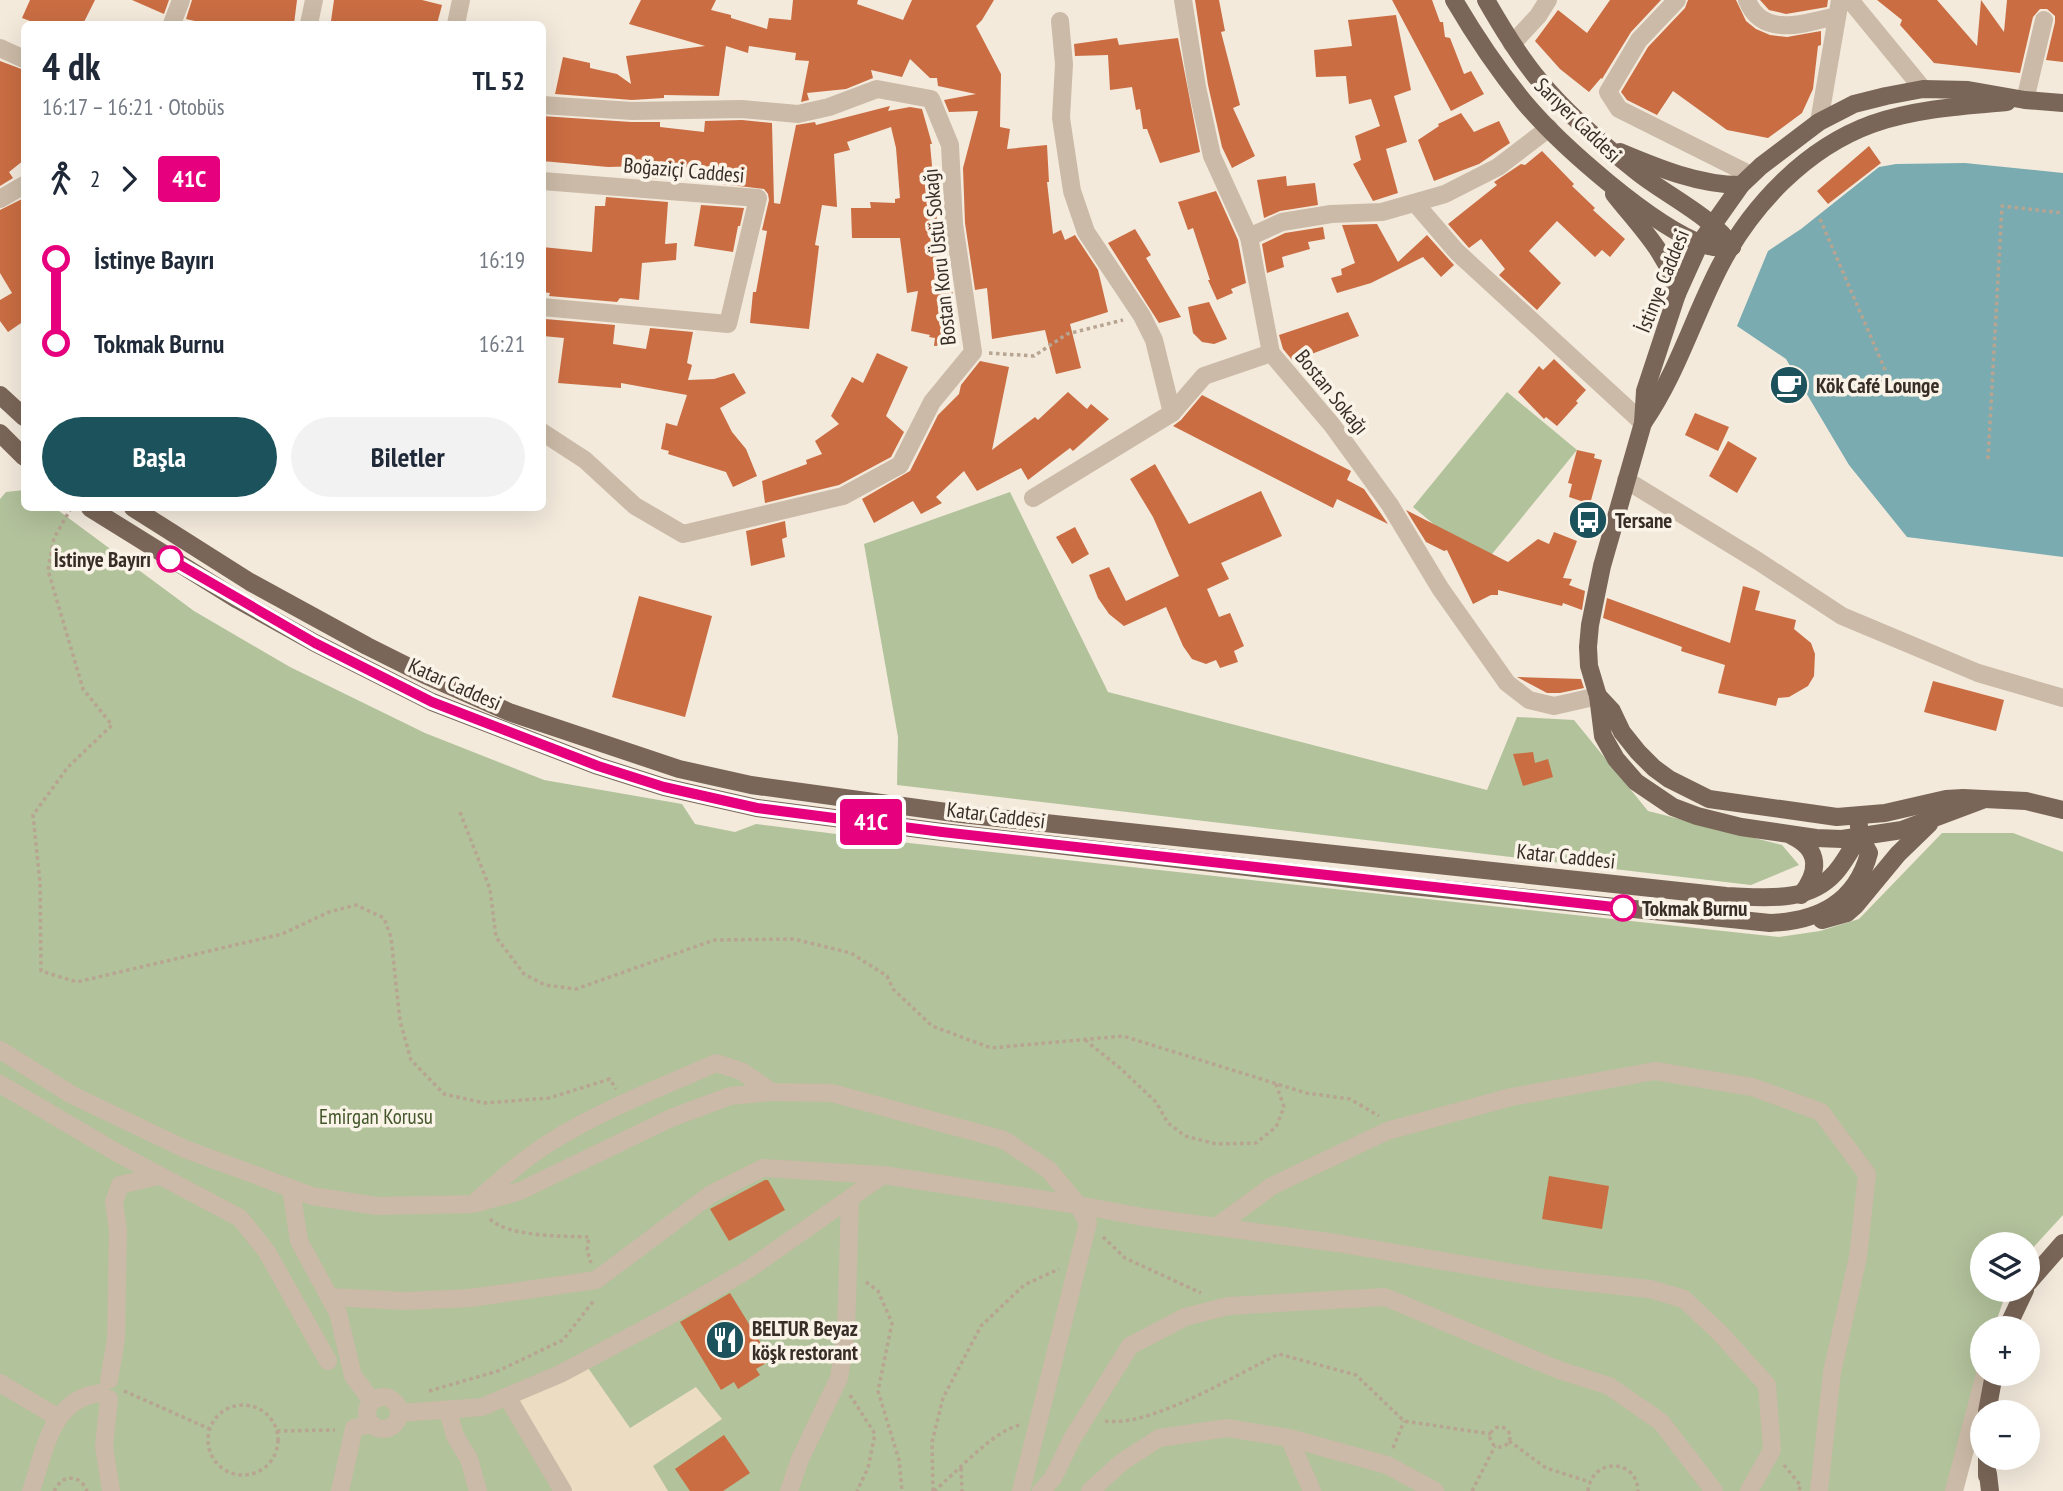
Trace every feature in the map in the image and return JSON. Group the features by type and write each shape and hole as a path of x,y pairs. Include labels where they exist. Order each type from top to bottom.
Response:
{"main road":[{"name":"Sarıyer Caddesi","path":"1454,0 1490,58 1549,128 1597,172 1649,213 1700,243"},
{"name":"Sarıyer Caddesi","path":"1486,0 1512,44 1539,81 1605,146 1659,188 1719,229 1732,247"},
{"name":"İstinye Caddesi","path":"1860,837 1842,839 1741,827 1673,807 1636,782 1616,759 1603,736 1598,696 1589,666 1590,625 1602,566 1643,423 1645,391 1678,294 1711,224 1746,180 1819,122 1854,104 1923,89 1988,92 2025,100 2063,103"},
{"name":"İstinye Caddesi","path":"1643,423 1669,381 1714,279 1732,247 1751,218 1778,186 1840,138 1872,124 1958,105 2025,100"},
{"path":"1605,146 1684,176 1711,183 1746,180"},
{"path":"1597,172 1667,262 1678,294"},
{"path":"1700,243 1715,247 1732,247"},
{"path":"0,394 21,415"},
{"path":"0,433 21,454"},
{"name":"Katar Caddesi","path":"95,511 238,600 315,643 432,702 598,766 664,787 757,808 1402,885 1770,923 1798,921 1834,906 1857,882 1869,853 1860,837"},
{"name":"Katar Caddesi","path":"138,511 250,582 425,675 509,712 679,769 751,785 961,814 1726,895 1801,895"},
{"name":"İstinye Caddesi","path":"1598,696 1612,711 1622,732 1638,752 1661,773 1690,791 1709,799 1783,811 1837,817 1858,816"},
{"path":"1801,895 1823,886 1843,863 1860,837 1858,816 1885,813 1946,799 2026,801 2063,810"},
{"path":"1860,837 1902,831 1982,800"},
{"path":"1798,921 1814,921 1847,913 1898,854 1938,817"},
{"path":"1790,834 1805,844 1815,862 1812,878 1801,895"},
{"path":"2040,1269 2063,1243"},
{"path":"1987,1470 1990,1491"}],"street":[{"path":"173,21 181,0"},
{"path":"310,21 314,0"},
{"path":"457,21 461,0"},
{"name":"Bostan Sokağı","path":"1183,0 1197,87 1212,156 1249,237 1270,353 1332,425 1390,505 1440,588 1507,683 1529,700 1554,706 1598,696"},
{"path":"1512,44 1538,16 1548,0"},
{"path":"1677,0 1639,40 1608,92 1619,110 1746,180"},
{"path":"1747,0 1751,11 1763,22 1789,26 1838,8 1819,122"},
{"path":"1850,0 1923,89"},
{"path":"2025,100 2044,20"},
{"path":"1060,21 1064,64 1061,118 1072,191 1086,232 1142,316 1154,340 1172,413"},
{"path":"0,48 21,58"},
{"name":"Bostan Koru Üstü Sokağı","path":"546,105 632,111 742,108 798,114 829,107 877,89 932,99 950,145 954,225 973,352 932,402 900,465 843,496 683,534 635,506 586,460 546,435"},
{"path":"1249,237 1282,222 1331,214 1382,212 1445,194 1498,167 1549,128"},
{"name":"Boğaziçi Caddesi","path":"546,181 758,198 728,324 546,307"},
{"path":"0,199 21,187"},
{"path":"1415,203 1457,252 1643,423"},
{"path":"1033,498 1172,413 1204,376 1270,353"},
{"path":"1626,480 1842,616 1889,638 1978,673 2063,698"},
{"path":"0,1049 72,1096 185,1149 312,1196 377,1206 473,1204 520,1192 671,1118 730,1096 772,1092 832,1093 1004,1140 1049,1170 1078,1205 1088,1223 1021,1491"},
{"path":"473,1204 515,1166 551,1141 626,1103 716,1063 741,1071 772,1092"},
{"path":"1216,1227 1272,1186 1387,1131 1511,1097 1655,1071 1752,1087 1821,1112 1867,1174 1858,1257 1832,1372 1819,1491"},
{"path":"0,1084 158,1175 240,1218 267,1252 328,1361"},
{"path":"331,1297 405,1301 470,1298 596,1280 711,1194 763,1168 883,1175 1143,1217 1337,1243 1543,1279 1650,1289 1684,1299 1720,1333 1767,1385 1772,1450 1749,1491"},
{"path":"111,1491 104,1446 117,1325 118,1230 114,1202 120,1185 158,1175"},
{"path":"400,1413 482,1407 560,1374 749,1269 883,1175"},
{"path":"291,1189 299,1241 338,1313 353,1376 372,1401"},
{"path":"789,1491 800,1459 839,1378 846,1334 850,1199"},
{"path":"1041,1491 1054,1478 1072,1438 1130,1346 1185,1317 1228,1306 1385,1297 1559,1370 1609,1386 1661,1422 1714,1491"},
{"path":"0,1383 57,1417"},
{"path":"1954,1491 1982,1386"},
{"path":"31,1491 57,1417 83,1397 110,1390"},
{"path":"340,1491 372,1401 381,1397 392,1399 400,1413"},
{"path":"508,1398 564,1491"},
{"path":"448,1411 455,1436 469,1459 478,1491"},
{"path":"363,1426 381,1429 391,1427 400,1413"},
{"path":"1090,1491 1122,1462 1159,1438 1227,1428 1289,1438 1387,1465 1435,1491"},
{"path":"1289,1438 1312,1491"}],"path":[{"path":"1988,459 2002,206 2063,213"},
{"path":"1820,219 1886,372"},
{"path":"973,352 1034,356 1067,334 1142,316"},
{"path":"69,511 54,538 48,570 83,689 112,725 68,767 33,815 40,883 41,971 77,982 282,934 329,912 356,905 384,918 391,937 400,1021 411,1060 444,1094 485,1103 549,1098 610,1079 626,1103"},
{"path":"460,812 490,889 496,937 524,974 545,985 576,989 714,940 794,939 851,953 887,976 893,989 932,1027 991,1048 1123,1036 1306,1093 1350,1099 1378,1114 1387,1131"},
{"path":"1085,1040 1156,1102 1168,1123 1176,1130 1185,1136 1216,1144 1256,1143 1276,1127 1284,1107 1276,1084"},
{"path":"473,1204 496,1225 532,1233 589,1237 587,1250 596,1280"},
{"path":"1088,1223 1125,1258 1228,1306"},
{"path":"933,1491 932,1442 943,1398 981,1326 1024,1285 1053,1271 1078,1265"},
{"path":"847,1268 878,1291 892,1324 878,1391 899,1460 902,1491"},
{"path":"425,1412 427,1391 498,1371 563,1340 596,1298"},
{"path":"1086,1418 1117,1423 1178,1406 1279,1354 1356,1375 1404,1421 1491,1434"},
{"path":"839,1378 875,1434 868,1468 857,1491"},
{"path":"110,1390 210,1429"},
{"path":"249,1406 266,1413 277,1431 275,1455 268,1465 257,1472 238,1475 224,1470 215,1461 208,1441 210,1429 218,1415 228,1408 249,1406"},
{"path":"933,1491 1011,1426 1039,1420"},
{"path":"1387,1465 1404,1421"},
{"path":"277,1431 363,1426"},
{"path":"1497,1428 1503,1428 1509,1435 1509,1441 1504,1446 1494,1446 1490,1440 1491,1434 1497,1428"},
{"path":"1509,1441 1546,1468 1590,1482"},
{"path":"1472,1491 1494,1446"},
{"path":"1772,1450 1801,1486 1798,1491"},
{"path":"1588,1491 1590,1482 1600,1469 1615,1465 1630,1472 1635,1478 1638,1491"},
{"path":"961,1468 962,1491"},
{"path":"54,1491 61,1481 72,1478 82,1482 87,1491"}],"green space":[{"path":"1507,392 1577,450 1483,565 1413,507"},
{"name":"Emirgan Korusu","path":"21,490 21,511 59,511 194,611 290,667 425,733 544,780 682,804 695,824 735,832 756,824 1779,937 1820,931 1859,919 1942,833 2013,833 2063,852 2063,1215 2040,1240 2040,1232 1970,1232 1970,1302 2003,1302 1998,1316 1970,1316 1970,1386 1979,1386 1976,1400 1970,1400 1970,1430 1958,1491 0,1491 0,499 6,492"},
{"path":"1010,492 1108,692 1487,790 1517,717 1574,720 1648,811 1782,845 1799,865 1751,885 897,785 898,737 864,544"}],"shaded area":[{"path":"584,1362 630,1428 696,1387 722,1419 653,1466 668,1491 563,1491 508,1398"}],"water":[{"path":"1965,163 2063,173 2063,557 1907,537 1849,465 1786,359 1737,326 1768,251 1801,229 1879,167 1896,164"}],"building":[{"path":"30,0 95,0 84,21 30,21 22,18"},
{"path":"132,0 169,0 164,14"},
{"path":"192,0 297,0 294,21 186,19"},
{"path":"334,0 422,0 442,5 438,21 331,21"},
{"path":"641,0 716,0 711,10 767,29 769,18 791,20 793,0 858,0 857,4 903,20 912,0 994,0 976,26 1001,74 1000,127 1010,129 1007,149 1047,145 1047,182 1053,234 1061,230 1065,240 1075,235 1098,270 1108,312 1070,324 1081,368 1056,374 1045,330 992,339 987,288 975,290 965,223 963,168 978,111 949,112 944,100 976,94 938,86 937,78 930,78 910,59 902,77 871,70 873,78 846,89 807,93 809,100 801,102 809,61 795,60 796,53 749,46 748,53 726,46 719,96 664,95 664,98 632,100 555,94 563,57 590,63 590,68 617,74 631,84 626,56 705,46 629,24"},
{"path":"1195,0 1219,0 1225,31 1221,32 1240,105 1233,108 1255,156 1232,168 1222,147 1208,85"},
{"path":"1392,0 1432,0 1440,22 1443,22 1445,37 1450,38 1464,74 1471,71 1484,94 1451,111"},
{"path":"1610,0 1661,0 1631,32 1602,79 1589,92 1560,69 1535,41 1558,10 1587,33"},
{"path":"1688,0 1736,0 1746,21 1770,35 1787,37 1821,31 1813,89 1802,113 1768,138 1727,130 1673,91 1657,115 1627,100 1621,92 1648,47 1685,8"},
{"path":"1760,0 1828,0 1827,7 1786,14 1769,10"},
{"path":"1877,0 1937,0 1977,46 1981,0 2004,32 2007,0 2063,0 2063,62 2046,60 2055,22 2055,16 2047,9 2040,9 2033,17 2020,73 1934,63 1900,25 1902,20"},
{"path":"1396,15 1411,90 1394,96 1407,142 1386,149 1398,193 1373,201 1353,164 1361,160 1355,136 1380,126 1371,99 1349,104 1346,76 1316,77 1314,50 1352,46 1348,20"},
{"path":"1117,38 1119,45 1178,38 1200,152 1160,163 1147,129 1143,129 1140,109 1136,110 1132,87 1110,90 1108,55 1075,56 1074,44"},
{"path":"0,61 21,69 21,162 9,172 13,178 0,186"},
{"path":"890,106 888,111 910,107 922,109 932,144 942,275 950,275 956,316 952,344 934,346 935,338 911,331 918,291 907,293 900,238 852,238 851,208 871,208 870,202 895,203 895,199 900,198 896,148 891,127 847,142 850,150 834,154 837,207 822,205 815,245 819,246 809,329 750,323 753,292 756,292 767,231 762,230 769,200 764,189 705,182 706,170 660,165 660,179 646,178 644,166 608,167 546,161 546,116 660,122 660,127 704,132 705,121 742,120 772,123 774,203 780,204 796,125 815,122 816,125"},
{"path":"1461,113 1474,132 1499,121 1510,143 1479,164 1434,181 1418,140 1439,126 1438,124"},
{"path":"1869,146 1881,163 1828,204 1817,191"},
{"path":"1542,151 1595,208 1593,210 1625,239 1610,257 1602,250 1595,257 1557,221 1529,251 1561,283 1537,310 1499,275 1505,269 1481,239 1469,248 1448,224 1497,185 1494,182 1521,164 1525,165"},
{"path":"1286,176 1287,186 1315,183 1318,205 1280,211 1264,218 1257,180"},
{"path":"1216,191 1238,240 1246,283 1231,289 1233,293 1217,300 1208,280 1193,228 1188,230 1178,202"},
{"path":"606,197 668,202 665,244 677,243 676,260 642,263 639,300 620,298 617,302 549,296 550,293 546,292 546,247 592,252 595,206 605,206"},
{"path":"21,200 21,323 8,332 0,321 0,300 12,293 0,273 0,210"},
{"path":"701,205 744,208 733,252 694,246"},
{"path":"1377,224 1398,262 1427,235 1454,265 1441,277 1423,257 1371,283 1337,293 1331,278 1342,275 1341,269 1355,263 1342,225"},
{"path":"1323,227 1325,239 1308,242 1310,249 1282,257 1284,267 1267,273 1262,244 1285,233"},
{"path":"1135,229 1151,255 1146,258 1181,317 1159,323 1108,243"},
{"path":"1209,302 1227,339 1214,344 1202,342 1193,333 1188,307"},
{"path":"1348,312 1359,336 1293,361 1283,349 1279,335"},
{"path":"546,319 615,325 613,344 646,349 650,328 693,332 687,363 692,365 688,380 714,379 734,373 746,393 720,408 732,432 746,449 757,476 733,487 726,472 668,454 669,451 661,449 666,423 677,426 687,395 621,383 621,388 558,383 564,338 546,336"},
{"path":"877,353 908,367 886,416 904,432 891,457 839,485 765,503 762,481 807,464 806,460 822,454 815,441 839,424 831,416 852,377 863,383"},
{"path":"1554,359 1586,390 1557,426 1546,417 1544,419 1518,392 1539,366 1543,370"},
{"path":"980,361 1009,367 992,450 1035,417 1038,420 1068,392 1087,409 1091,404 1109,419 1073,451 1070,448 1028,480 1021,468 977,491 964,471 936,497 942,503 921,514 913,501 874,523 862,499 910,471 938,415 959,394 961,385"},
{"path":"1202,395 1351,471 1347,480 1364,489 1388,524 1337,499 1333,508 1173,426"},
{"path":"1695,413 1729,427 1718,451 1685,435"},
{"path":"1728,441 1757,458 1737,493 1709,476"},
{"path":"1577,450 1595,454 1594,458 1602,460 1590,504 1569,497 1572,484 1568,483"},
{"path":"1155,464 1189,524 1261,491 1282,536 1221,563 1229,579 1207,589 1219,617 1230,613 1244,646 1234,651 1238,662 1220,668 1216,660 1206,664 1192,659 1183,646 1166,607 1124,626 1109,614 1098,598 1089,575 1109,567 1126,601 1179,576 1153,517 1130,479"},
{"path":"1406,510 1508,562 1538,539 1549,544 1554,532 1577,541 1563,578 1572,579 1569,585 1585,591 1582,610 1563,603 1562,606 1498,590 1498,595 1491,595 1473,604 1447,550 1426,542"},
{"path":"785,521 787,537 782,539 785,557 751,566 746,531"},
{"path":"1075,527 1089,554 1072,564 1056,537"},
{"path":"1743,586 1760,591 1755,610 1796,620 1794,629 1811,643 1815,654 1814,676 1808,686 1789,697 1778,698 1776,706 1718,693 1725,665 1681,651 1682,647 1603,618 1607,598 1730,643"},
{"path":"639,596 712,616 685,717 612,697"},
{"path":"1517,677 1581,679 1584,688 1547,693"},
{"path":"1933,681 2004,700 1996,731 1924,712"},
{"path":"1533,752 1535,763 1548,759 1553,777 1523,786 1513,754"},
{"path":"1549,1176 1609,1186 1602,1229 1542,1219"},
{"path":"768,1180 785,1210 729,1241 710,1209"},
{"name":"BELTUR Beyaz köşk restorant","path":"730,1293 771,1360 756,1369 760,1375 738,1389 734,1382 721,1390 680,1322"},
{"path":"724,1435 750,1473 723,1491 690,1491 675,1469"}],"bus line":[{"name":"41C","path":"170,559 315,643 432,702 540,745 664,787 757,808 942,832 1623,908"}],"place":[{"name":"Kök Café Lounge","path":"1789,385"},
{"name":"Tersane","path":"1588,520"},
{"name":"İstinye Bayırı","path":"170,559"},
{"name":"Tokmak Burnu","path":"1623,908"},
{"name":"BELTUR Beyaz köşk restorant","path":"725,1340"}]}
